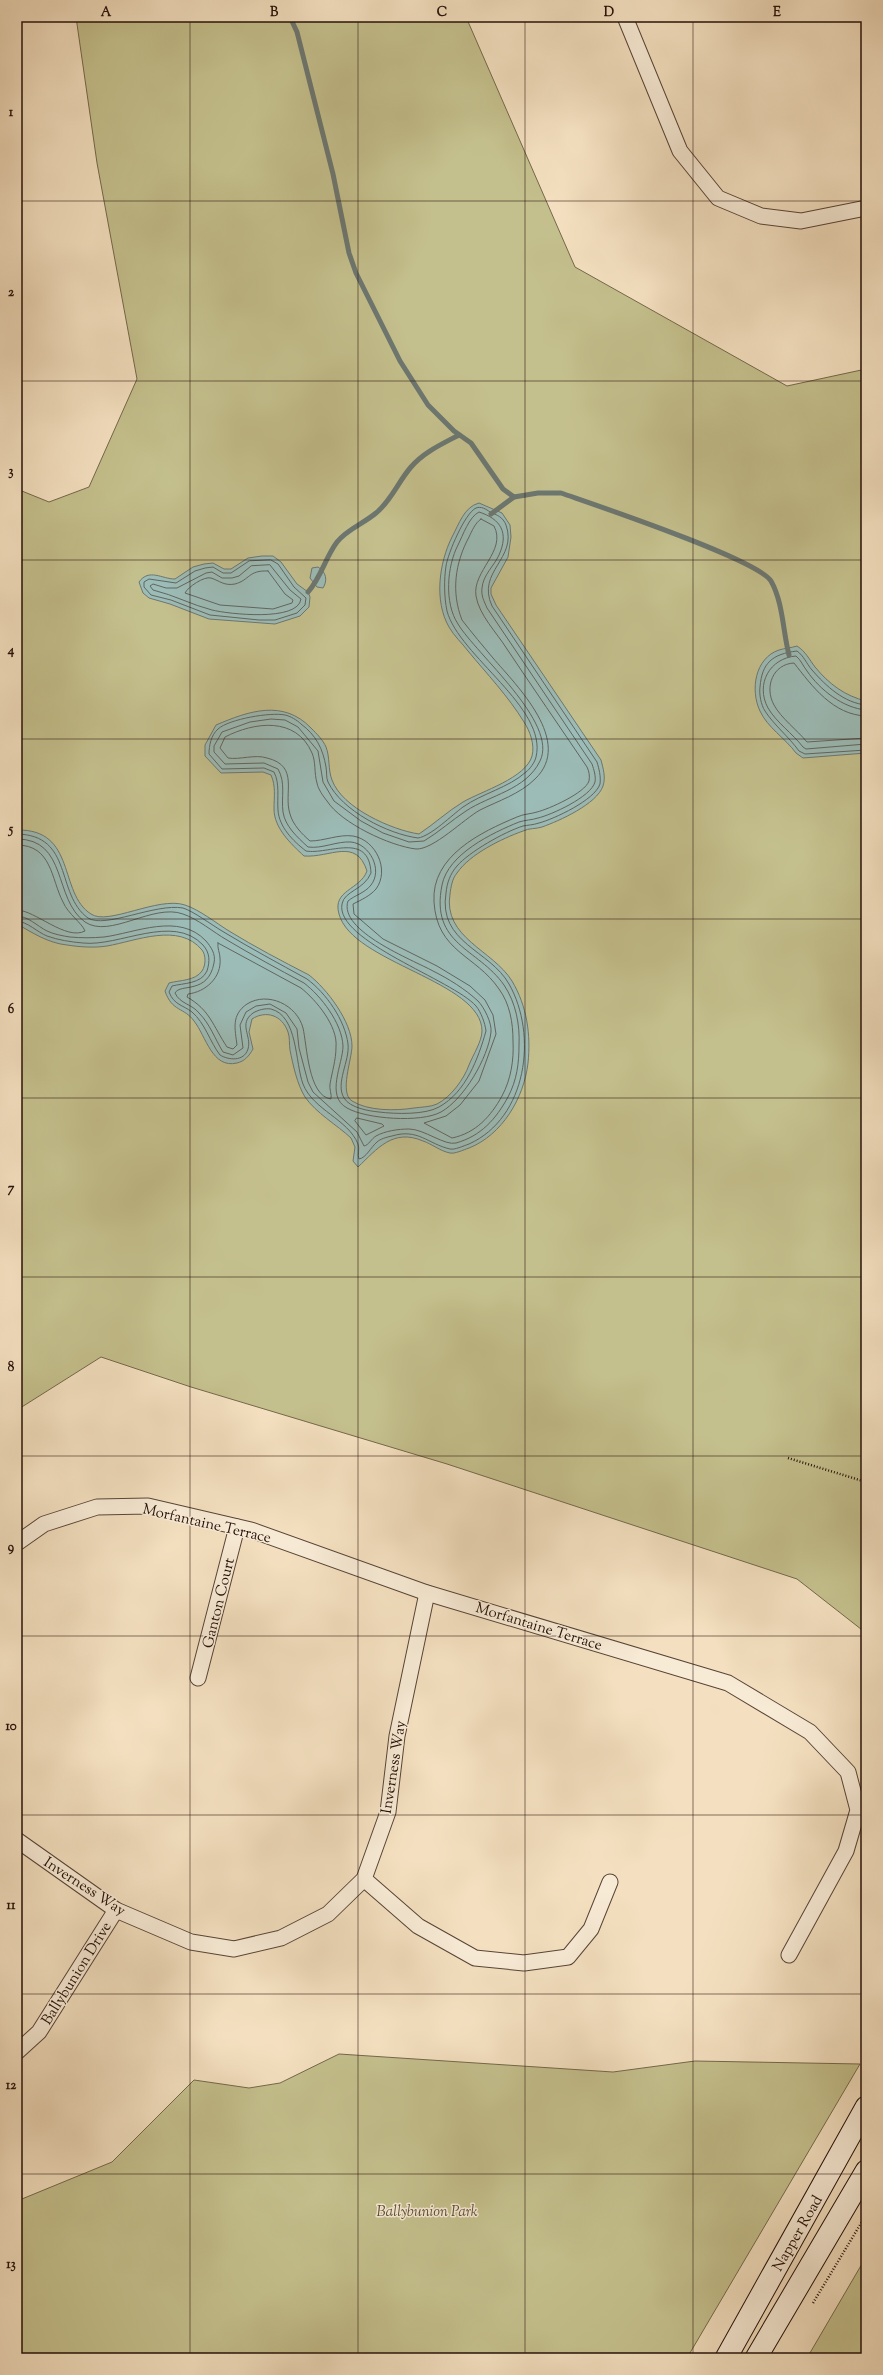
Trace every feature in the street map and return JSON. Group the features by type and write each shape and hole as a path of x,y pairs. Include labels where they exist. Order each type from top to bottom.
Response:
{"main road":[{"name":"Napper Road","path":"726,2358 866,2107"},
{"name":"Napper Road","path":"756,2358 866,2171"}],"street":[{"path":"625,17 680,151 718,198 761,216 801,222 866,208"},
{"name":"Morfantaine Terrace","path":"17,1543 44,1524 97,1507 148,1506 251,1530 427,1592 728,1683 810,1732 848,1772 858,1810 846,1851 789,1955"},
{"name":"Ganton Court","path":"198,1678 237,1527"},
{"name":"Inverness Way","path":"17,1840 116,1910 191,1942 234,1949 281,1938 328,1914 364,1879 388,1812 397,1736 427,1592"},
{"path":"364,1879 418,1926 475,1958 524,1963 568,1958 591,1930 610,1882"},
{"name":"Ballybunion Drive","path":"17,2052 39,2032 116,1910"}],"path":[{"path":"788,1458 866,1482"},
{"path":"808,2310 866,2214"}],"green space":[{"path":"76,17 466,17 575,267 787,386 866,369 866,1633 797,1579 447,1464 191,1387 101,1357 17,1410 17,489 49,502 89,487 137,379 97,163"},
{"name":"Ballybunion Park","path":"339,2054 613,2072 695,2061 860,2064 687,2358 17,2358 17,2201 112,2162 194,2080 249,2088 280,2083"},
{"path":"866,2257 866,2358 807,2358"}],"water":[{"path":"479,503 502,513 510,525 511,537 508,557 491,588 491,594 496,605 601,760 604,773 604,783 599,793 577,811 542,827 528,829 514,834 478,853 455,875 452,883 450,909 454,922 471,942 504,970 517,991 527,1021 529,1052 526,1076 522,1089 509,1114 492,1134 481,1142 459,1152 450,1153 423,1141 403,1137 386,1142 358,1167 353,1161 355,1147 351,1138 321,1114 302,1092 292,1062 289,1034 285,1026 278,1018 263,1015 252,1019 249,1032 253,1049 245,1060 228,1064 221,1061 211,1050 194,1021 186,1013 171,1003 165,991 169,983 195,977 203,969 205,960 203,952 193,942 182,937 169,935 144,938 107,946 77,946 60,944 47,940 17,924 17,830 36,832 49,840 58,851 74,892 81,904 91,914 99,917 121,914 161,904 174,903 185,905 202,913 249,943 309,975 331,997 348,1027 352,1046 346,1084 348,1097 352,1101 366,1107 390,1110 429,1106 442,1101 460,1082 479,1044 482,1031 476,1014 461,999 440,985 367,946 349,931 339,914 339,900 364,877 367,871 362,861 356,855 349,852 304,856 284,835 277,823 274,809 273,779 271,775 263,772 221,773 205,756 205,745 216,725 241,715 265,710 289,713 300,719 311,728 323,742 327,751 332,780 346,800 382,823 408,832 419,834 463,802 502,783 521,771 528,764 533,752 528,730 518,712 451,630 444,617 441,606 441,570 448,547 466,512 469,508"},
{"path":"273,556 281,562 297,584 308,592 310,597 309,607 300,616 275,624 209,619 170,604 149,598 143,593 139,582 143,578 151,575 175,579 193,567 204,564 213,563 224,569 231,569 248,558"},
{"path":"318,567 323,571 326,579 323,588 317,587 310,578 312,568"},
{"path":"797,646 805,653 820,673 832,684 844,693 866,701 866,753 803,758 796,753 763,717 755,694 755,685 760,667 764,660 771,654 779,650"}],"waterway":[{"path":"290,17 297,32 333,174 349,253 356,273 400,361 428,405 454,431 471,443 503,489 514,497 538,493 561,493 674,533 759,571 771,581 775,589 789,655"},
{"path":"308,592 316,581 333,548 341,537 371,517 381,508 406,473 416,462 434,449 459,435"},
{"path":"491,514 514,497"}]}
